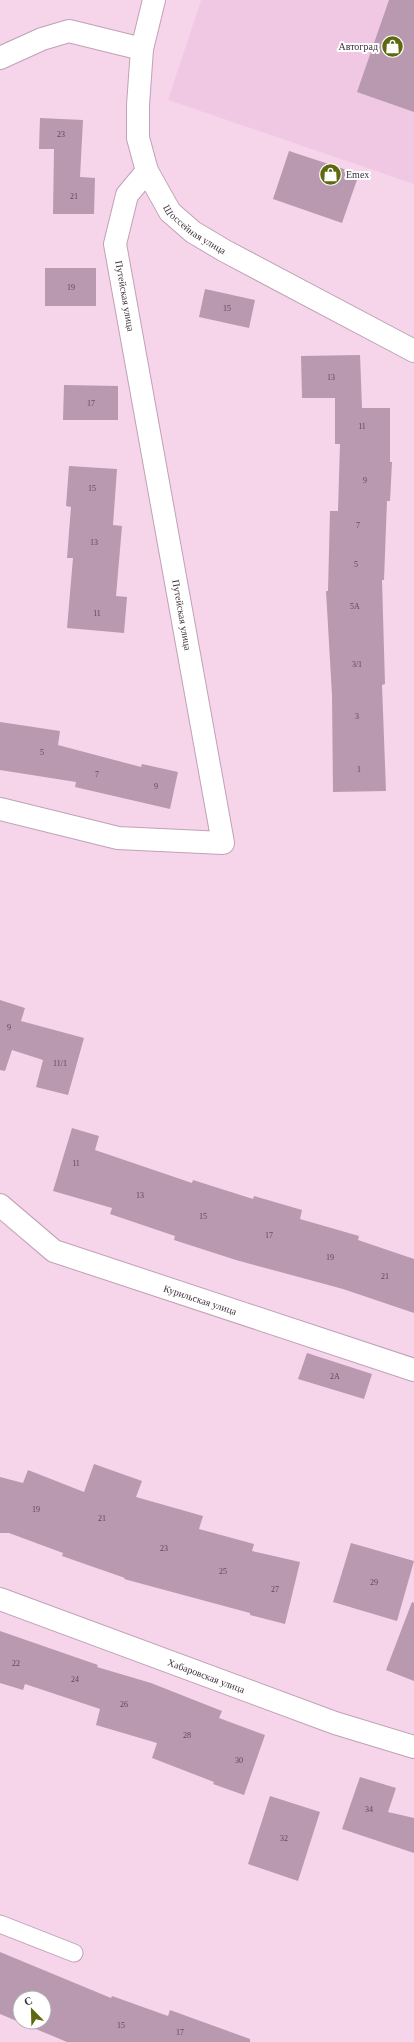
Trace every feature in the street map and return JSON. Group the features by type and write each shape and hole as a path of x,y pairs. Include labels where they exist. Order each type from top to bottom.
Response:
{"street":[{"name":"Шоссейная улица","path":"154,0 142,49 138,105 138,138 147,171 170,212 193,232 225,251 414,351"},
{"path":"0,58 42,39 69,31 142,49"},
{"name":"Путейская улица","path":"0,809 118,838 222,842 115,244 127,195 147,171"},
{"name":"Курильская улица","path":"0,1205 54,1251 414,1370"},
{"name":"Хабаровская улица","path":"0,1599 335,1723 414,1747"}],"lane":[{"path":"0,1924 74,1953"}],"shaded area":[{"path":"201,0 414,0 414,184 168,100"}],"building":[{"name":"Автоград","path":"389,0 414,0 414,112 357,92"},
{"path":"40,118 83,120 80,177 95,178 94,214 53,214 54,149 39,149"},
{"path":"289,151 359,174 342,223 273,199"},
{"path":"45,268 96,268 96,306 45,306"},
{"path":"205,289 255,300 249,328 199,317"},
{"path":"360,355 362,408 390,408 390,462 392,462 390,501 387,501 384,580 382,580 385,684 382,685 386,791 333,792 332,695 326,591 328,591 330,511 338,511 340,444 335,444 335,398 302,398 301,356"},
{"path":"64,385 118,386 118,420 63,420"},
{"path":"69,466 117,469 113,525 122,526 116,596 127,597 124,633 67,628 73,558 67,558 71,507 66,506"},
{"path":"0,722 60,731 58,745 141,767 142,764 178,772 170,809 75,787 76,782 0,770"},
{"path":"0,1000 25,1008 21,1021 84,1038 68,1095 36,1087 43,1060 12,1050 5,1071 0,1070"},
{"path":"72,1128 99,1136 95,1150 192,1183 193,1180 253,1199 254,1196 302,1210 300,1219 359,1236 358,1240 414,1259 414,1313 343,1289 236,1260 174,1240 175,1236 110,1214 112,1208 53,1191"},
{"path":"307,1353 372,1374 364,1399 298,1379"},
{"path":"94,1464 142,1481 136,1497 203,1516 199,1529 254,1544 252,1551 300,1562 285,1624 124,1579 125,1578 62,1556 63,1553 9,1533 0,1533 0,1477 23,1483 28,1470 84,1492"},
{"path":"351,1543 414,1561 397,1621 333,1602"},
{"path":"412,1602 414,1603 414,1681 386,1670"},
{"path":"0,1631 98,1665 97,1667 151,1683 222,1711 219,1718 265,1735 244,1795 213,1784 214,1782 152,1758 157,1743 96,1725 100,1709 25,1684 23,1690 0,1683"},
{"path":"360,1777 396,1788 388,1812 414,1818 414,1853 342,1829"},
{"path":"270,1796 320,1812 298,1881 248,1864"},
{"path":"0,1952 111,1998 112,1996 168,2016 170,2010 250,2039 250,2042 67,2042 38,2030 52,2030 52,1990 12,1990 12,2019 0,2014"}],"place":[{"name":"Автоград","path":"393,46"},
{"name":"Emex","path":"331,174"}]}
